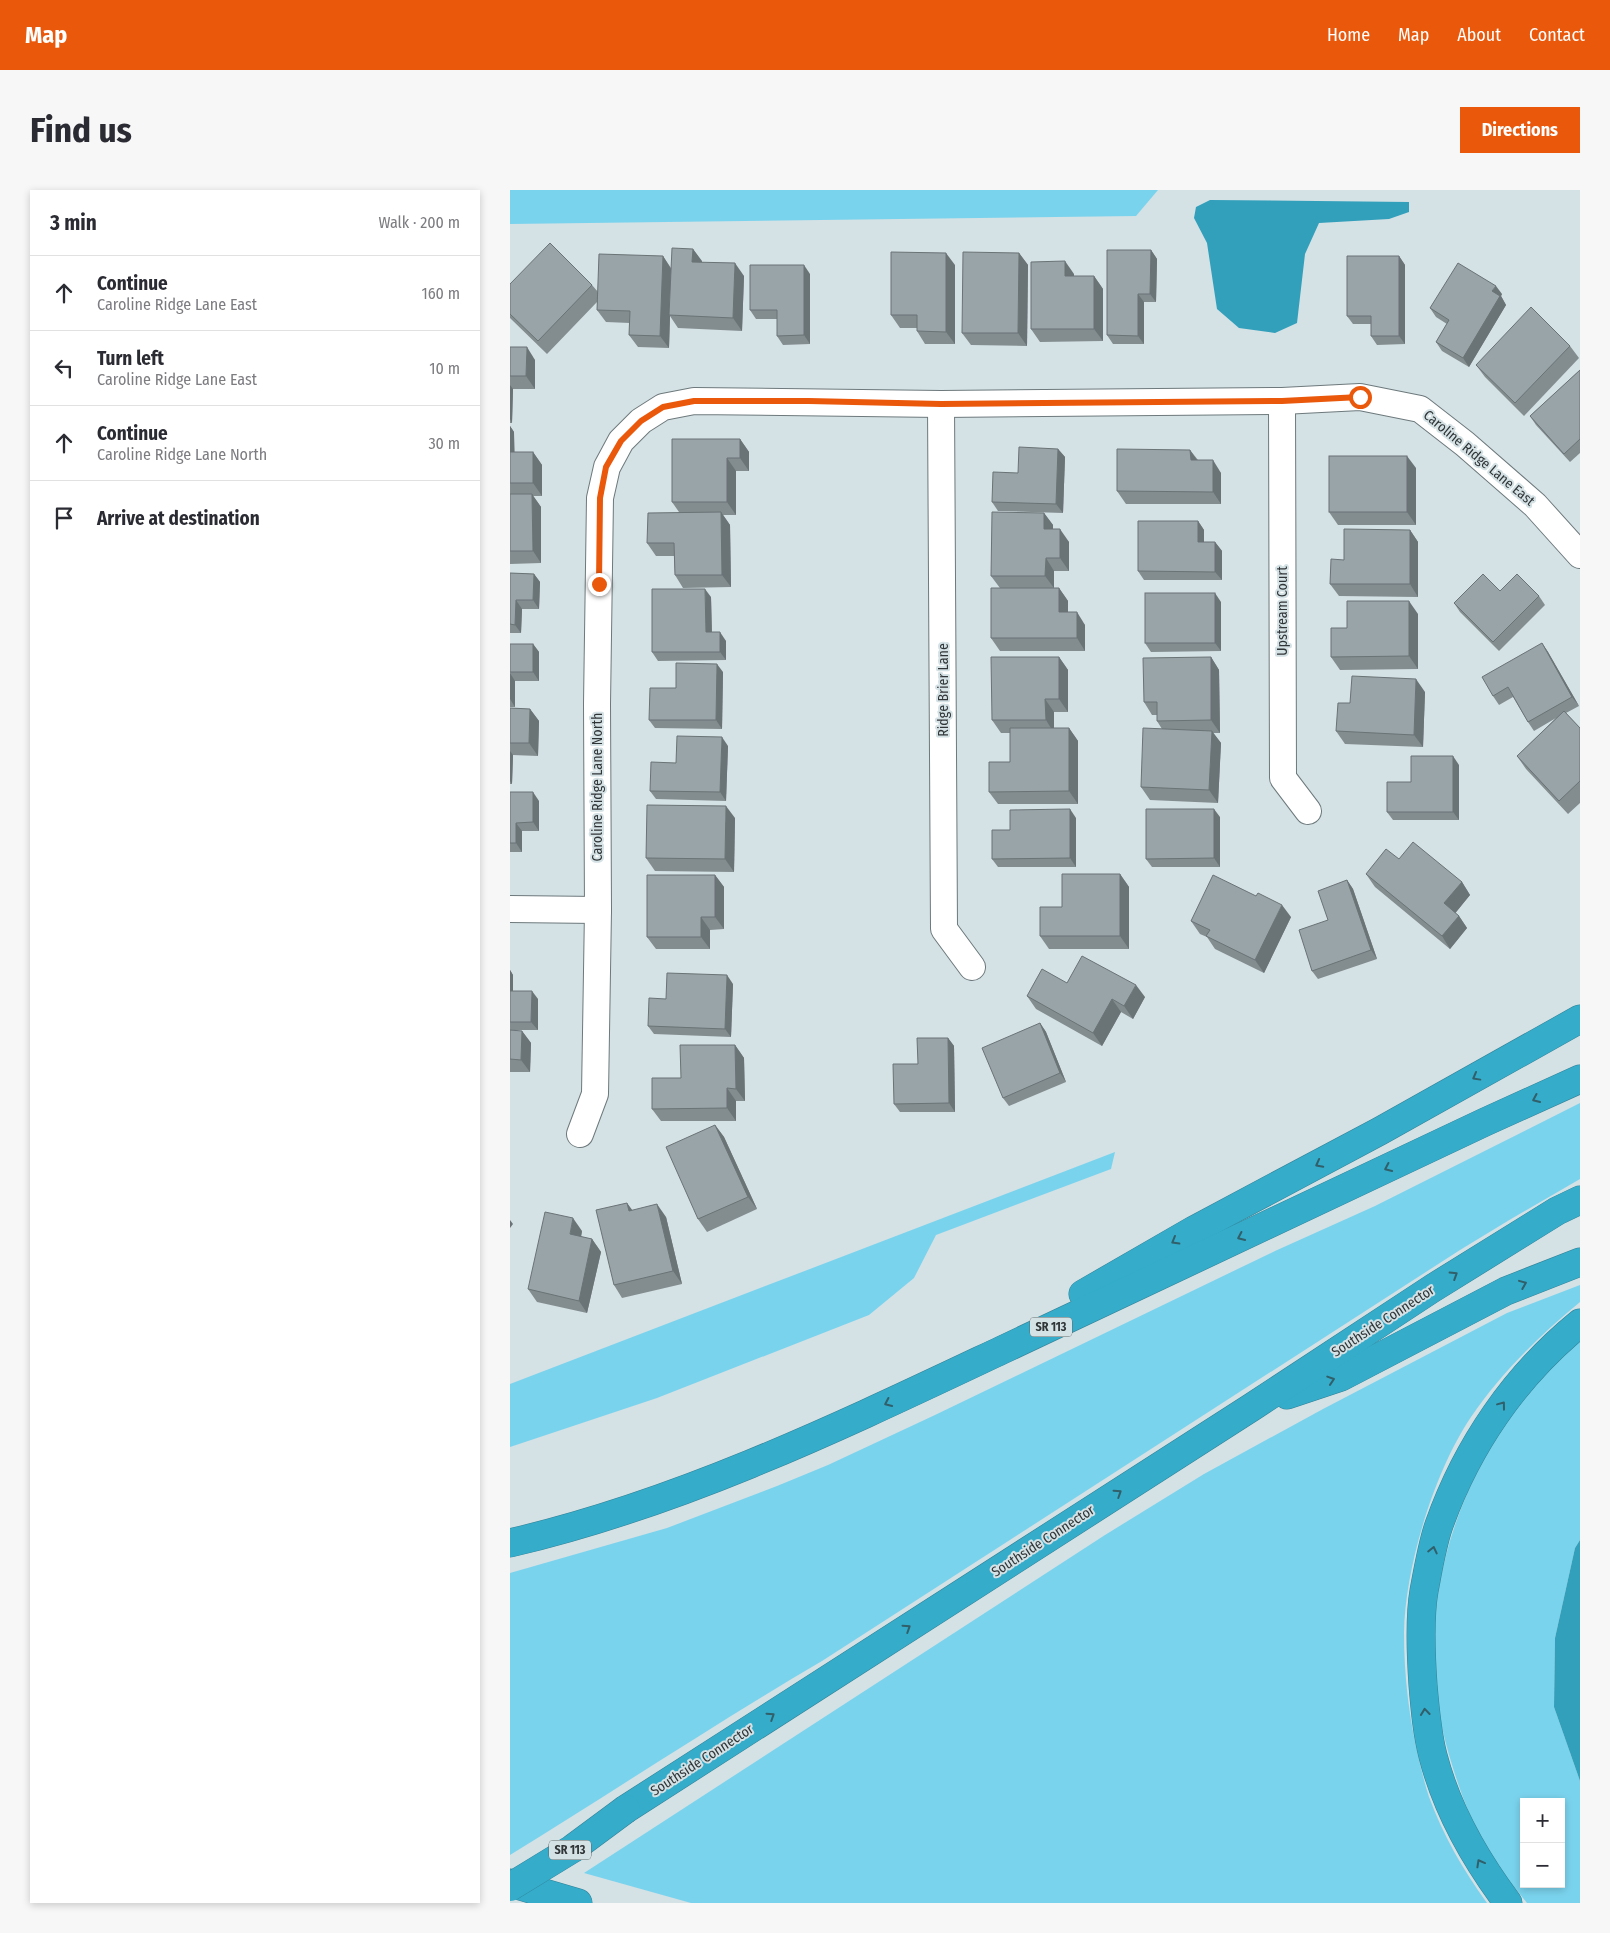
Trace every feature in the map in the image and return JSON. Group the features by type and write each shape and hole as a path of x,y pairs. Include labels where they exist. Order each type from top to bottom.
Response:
{"highway":[{"path":"918,1390 1194,1230 1380,1131 1580,1019"},
{"name":"SR 113","path":"510,1543 553,1533 642,1506 797,1445 1580,1079"},
{"name":"Southside Connector","path":"510,1887 572,1849 626,1809 1252,1407 1441,1283 1557,1211 1580,1200"},
{"path":"1252,1407 1341,1377 1506,1291 1580,1262"},
{"path":"1508,1903 1484,1870 1454,1815 1433,1757 1425,1717 1420,1655 1424,1593 1438,1526 1465,1462 1500,1406 1531,1370 1565,1336 1580,1324"},
{"path":"510,1883 578,1903"}],"street":[{"name":"Caroline Ridge Lane East","path":"621,441 641,421 663,407 694,401 941,404 1282,401 1360,397 1420,409 1466,444 1535,505 1580,555"},
{"name":"Upstream Court","path":"1282,401 1283,778 1308,811"},
{"name":"Ridge Brier Lane","path":"941,404 944,929 972,967"},
{"name":"Caroline Ridge Lane North","path":"580,1134 595,1094 600,498 606,467 621,441"},
{"path":"510,909 598,910"}],"shaded area":[{"path":"510,190 1158,190 1136,216 510,224"},
{"path":"1210,200 1409,202 1409,212 1389,219 1319,223 1305,254 1297,323 1275,333 1239,328 1217,309 1207,243 1194,218 1196,207"},
{"path":"1580,1103 1580,1179 1460,1250 822,1661 743,1708 510,1855 510,1573 667,1528 828,1465 1275,1251 1375,1206"},
{"path":"1115,1152 1111,1169 936,1235 914,1278 869,1315 657,1398 510,1447 510,1384"},
{"path":"1580,1285 1580,1302 1535,1342 1508,1370 1471,1417 1458,1439 1445,1465 1424,1521 1410,1579 1404,1633 1405,1665 1412,1728 1419,1760 1429,1797 1447,1839 1487,1903 691,1903 584,1873 1105,1535 1204,1474 1323,1409 1507,1313"},
{"path":"1580,1341 1580,1540 1575,1548 1555,1638 1554,1707 1580,1781 1580,1903 1527,1903 1494,1861 1484,1845 1464,1801 1453,1768 1439,1713 1433,1671 1436,1612 1443,1568 1455,1524 1472,1483 1493,1443 1518,1406 1547,1372"},
{"path":"1580,1540 1580,1781 1554,1707 1555,1638 1575,1548"}],"building":[{"path":"550,243 592,285 538,341 510,314 510,284"},
{"path":"672,248 693,249 692,262 735,263 733,318 669,315"},
{"path":"1107,250 1151,250 1150,294 1138,294 1138,336 1107,335"},
{"path":"891,252 946,253 946,332 917,331 917,315 891,315"},
{"path":"963,252 1019,253 1018,333 962,333"},
{"path":"599,254 663,256 660,336 629,335 630,311 597,310"},
{"path":"1347,256 1399,256 1399,336 1371,336 1371,316 1347,316"},
{"path":"1065,261 1065,276 1094,276 1094,329 1031,329 1031,262"},
{"path":"1458,263 1496,286 1492,291 1500,296 1463,358 1436,342 1449,320 1430,308"},
{"path":"750,265 804,265 804,335 777,336 777,310 750,310"},
{"path":"1531,307 1570,346 1515,403 1476,365"},
{"path":"510,347 527,347 526,376 510,376"},
{"path":"1580,370 1580,439 1564,454 1530,416"},
{"path":"672,439 740,439 740,458 727,458 727,502 672,502"},
{"path":"1019,447 1058,449 1056,504 992,502 993,472 1018,473"},
{"path":"1117,449 1190,450 1191,460 1213,460 1213,492 1117,491"},
{"path":"510,452 533,452 533,483 510,483"},
{"path":"1329,456 1407,456 1407,512 1329,512"},
{"path":"510,494 532,494 533,551 510,551"},
{"path":"721,512 722,575 675,575 674,543 647,543 648,513"},
{"path":"992,512 1044,513 1044,529 1060,529 1060,558 1046,558 1045,576 991,576"},
{"path":"1138,521 1198,521 1198,542 1215,542 1215,572 1138,571"},
{"path":"1344,529 1410,530 1410,584 1330,584 1331,559 1344,560"},
{"path":"510,573 534,574 533,600 516,600 515,625 510,624"},
{"path":"1483,574 1500,591 1517,574 1539,596 1493,642 1454,603"},
{"path":"991,588 1059,588 1059,612 1077,612 1077,638 991,638"},
{"path":"652,589 705,589 706,632 720,632 720,652 652,652"},
{"path":"1145,593 1215,593 1215,643 1145,643"},
{"path":"1347,601 1409,601 1409,656 1331,657 1331,628 1347,628"},
{"path":"1542,643 1572,697 1528,722 1508,687 1493,696 1482,677"},
{"path":"510,644 533,644 533,672 510,672"},
{"path":"991,657 1059,657 1059,699 1045,699 1046,720 992,720"},
{"path":"1211,657 1211,720 1157,721 1157,702 1144,702 1143,658"},
{"path":"676,663 717,664 716,720 649,720 650,688 676,688"},
{"path":"1352,676 1416,679 1414,735 1336,731 1338,703 1350,703"},
{"path":"510,708 530,709 529,743 510,743"},
{"path":"1564,711 1580,728 1580,781 1559,801 1517,756"},
{"path":"1010,728 1069,728 1069,791 989,792 989,762 1010,762"},
{"path":"1143,728 1212,731 1209,790 1141,787"},
{"path":"677,736 722,737 720,792 650,791 651,762 676,763"},
{"path":"1411,756 1453,756 1453,812 1387,812 1387,782 1411,782"},
{"path":"510,792 533,792 533,822 516,823 516,843 510,843"},
{"path":"647,805 726,806 725,859 646,858"},
{"path":"1070,809 1070,858 992,859 992,830 1010,830 1010,810"},
{"path":"1146,809 1214,809 1214,858 1146,859"},
{"path":"1413,842 1462,882 1444,903 1459,916 1442,936 1366,874 1386,849 1399,859"},
{"path":"1062,874 1120,874 1120,936 1040,936 1040,907 1062,907"},
{"path":"647,875 715,875 715,917 701,917 701,937 647,937"},
{"path":"1213,875 1256,896 1258,893 1282,905 1255,960 1206,936 1210,930 1191,921"},
{"path":"1347,880 1371,950 1312,971 1299,930 1328,920 1318,891"},
{"path":"1082,956 1136,985 1124,1006 1112,999 1093,1033 1027,996 1042,969 1067,983"},
{"path":"667,973 727,975 725,1029 648,1026 649,998 666,999"},
{"path":"510,991 532,991 531,1022 510,1022"},
{"path":"1040,1023 1060,1073 1003,1098 982,1048"},
{"path":"510,1030 522,1031 521,1060 510,1059"},
{"path":"917,1038 948,1038 949,1103 894,1104 893,1064 918,1064"},
{"path":"680,1045 735,1045 736,1089 727,1088 727,1108 652,1109 652,1078 681,1078"},
{"path":"715,1125 748,1197 698,1219 666,1147"},
{"path":"627,1203 629,1211 657,1204 673,1271 614,1285 596,1210"},
{"path":"545,1212 573,1218 570,1234 592,1239 579,1301 528,1289"}],"route":[{"path":"599,584 600,498 606,467 621,441 641,421 663,407 694,401 941,404 1282,401 1360,397"}]}
